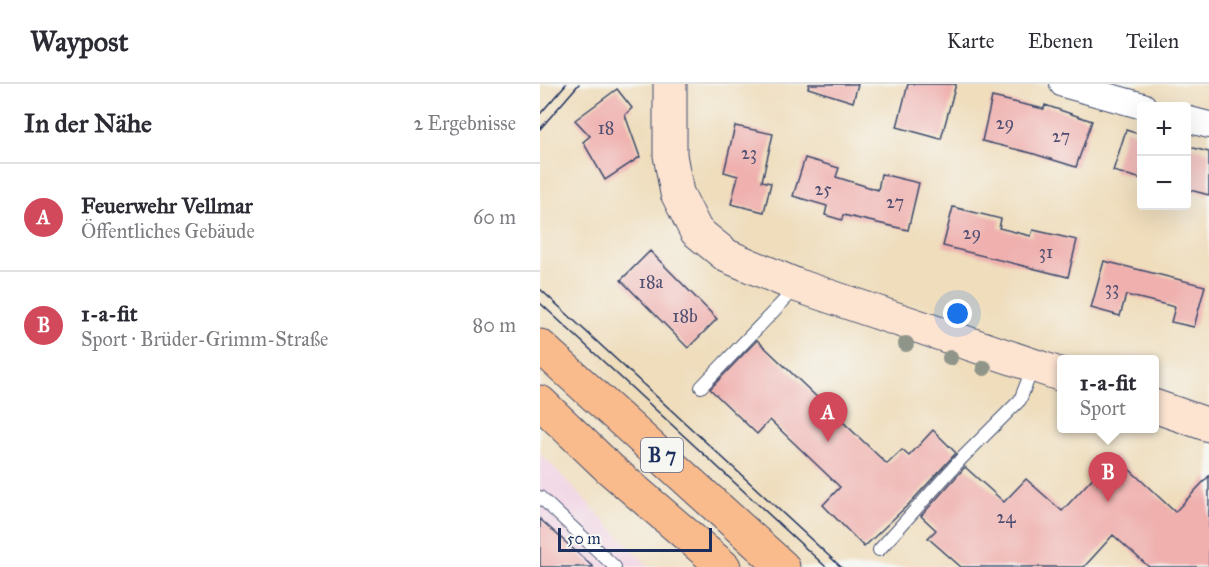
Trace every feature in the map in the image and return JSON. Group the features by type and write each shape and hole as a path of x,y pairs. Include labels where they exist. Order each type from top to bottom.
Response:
{"highway":[{"name":"B 7","path":"540,346 783,567"},
{"name":"B 7","path":"540,402 609,468 724,567"}],"street":[{"path":"670,84 670,155 677,194 696,231 727,256 798,285 1047,371"},
{"path":"1064,84 1137,104"},
{"path":"1191,120 1209,125"},
{"path":"1159,407 1209,425"}],"lane":[{"path":"701,387 798,285"},
{"path":"879,550 962,458 1047,371"},
{"path":"540,497 615,567"}],"shaded area":[{"path":"540,453 649,567 540,567"}],"building":[{"path":"809,84 858,84 853,102 808,88"},
{"path":"908,84 956,84 941,139 897,127"},
{"path":"617,89 632,108 625,115 640,157 605,180 583,142 590,136 575,120"},
{"path":"992,97 1044,109 1045,105 1092,121 1076,167 982,141"},
{"path":"735,126 773,134 762,181 771,183 764,212 731,204 738,176 724,172"},
{"path":"1126,130 1137,133 1137,178 1113,171"},
{"path":"1191,147 1209,152 1209,195 1191,190"},
{"path":"805,158 839,168 836,177 878,190 881,174 919,183 908,230 843,215 842,220 825,215 827,206 793,196"},
{"path":"953,207 1001,219 999,228 1031,236 1033,230 1077,240 1068,277 943,246"},
{"path":"650,251 717,319 688,348 621,280"},
{"path":"1104,261 1205,286 1194,327 1171,322 1175,307 1126,295 1120,316 1091,308"},
{"path":"757,340 887,464 902,450 909,456 933,430 956,453 909,504 864,547 823,505 840,487 770,420 757,434 710,389"},
{"path":"1114,455 1175,512 1209,476 1209,567 1149,567 1113,535 1084,567 961,567 928,538 936,530 921,516 965,467 1004,502 1026,479 1062,511"},
{"path":"540,519 593,567 540,567"}],"tram line":[{"path":"540,114 566,84"},
{"path":"540,129 579,84"},
{"path":"540,289 841,567"},
{"path":"540,303 826,567"}],"place":[{"name":"Feuerwehr Vellmar","path":"828,442"},
{"name":"1-a-fit","path":"1108,502"}]}
